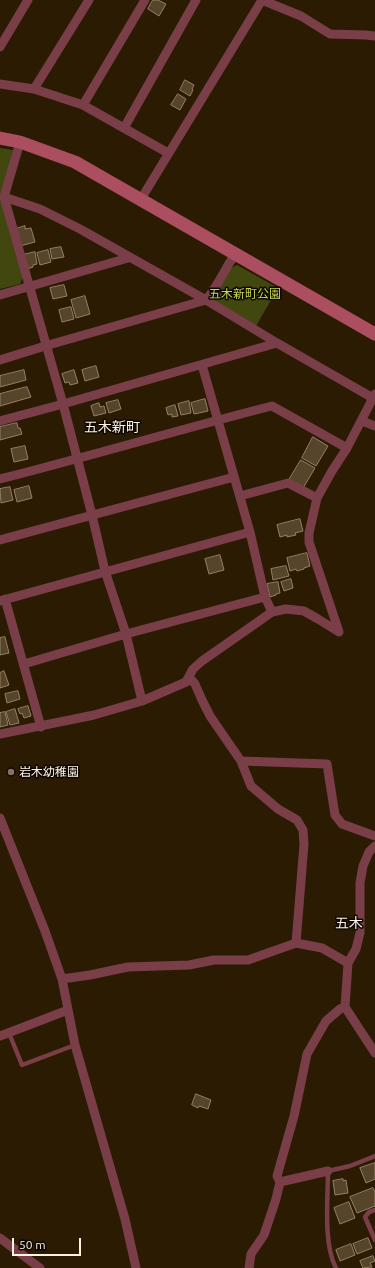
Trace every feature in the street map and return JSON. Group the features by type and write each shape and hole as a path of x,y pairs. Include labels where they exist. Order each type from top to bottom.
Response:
{"street":[{"path":"0,47 28,0"},
{"path":"34,89 88,0"},
{"path":"83,105 145,0"},
{"path":"124,128 196,0"},
{"path":"141,199 262,0 301,16 330,34 375,36"},
{"path":"0,84 34,89 83,105 168,153"},
{"path":"0,138 20,142 75,162 375,334"},
{"path":"20,142 4,197 45,346 63,404 106,571 126,634 142,701"},
{"path":"0,734 41,727 94,715 142,701 186,682 192,669 272,612 286,609 304,612 339,632 309,542 309,533 317,498 325,482 347,448 374,396 277,343 206,300 128,258 80,229 40,209 4,197"},
{"path":"0,360 206,300 236,254"},
{"path":"0,295 128,258"},
{"path":"0,421 277,343"},
{"path":"202,365 250,532 265,597 272,612"},
{"path":"0,479 272,406 347,448"},
{"path":"362,421 375,426"},
{"path":"0,540 234,477"},
{"path":"240,496 288,483 317,498"},
{"path":"41,727 24,664 3,600 250,532"},
{"path":"24,664 126,634 265,597"},
{"path":"189,677 195,684 210,716 241,761 251,786 278,809 296,820 303,830 304,844 296,943"},
{"path":"241,761 327,764 335,815 342,824 375,836"},
{"path":"0,821 45,931 62,979 75,1045 125,1219 136,1268"},
{"path":"375,846 369,852 361,877 360,933 356,949 348,963 345,1006 375,1053"},
{"path":"62,979 128,967 189,965 214,960 248,960 296,943 322,948 348,963"},
{"path":"249,1268 251,1254 264,1235 276,1199 280,1182 277,1176 294,1116 307,1054 326,1021 345,1006"},
{"path":"4,1034 68,1010"},
{"path":"280,1182 328,1171"},
{"path":"0,1238 40,1268"}],"lane":[{"path":"4,1034 22,1065 75,1045"},
{"path":"336,1268 329,1247 327,1226 328,1171 350,1166 375,1156"},
{"path":"375,1210 369,1212 365,1217 375,1240"}],"green space":[{"path":"0,148 13,150 1,200 23,277 20,284 0,289"},
{"name":"五木新町公園","path":"237,265 278,288 256,326 216,303 214,297 231,268"}],"building":[{"path":"153,0 158,0 166,4 159,16 148,9"},
{"path":"185,80 194,85 190,96 180,90"},
{"path":"178,94 186,99 180,110 171,105"},
{"path":"25,226 25,229 31,228 35,242 20,246 16,229"},
{"path":"61,247 64,257 52,259 50,249"},
{"path":"48,250 51,262 40,265 37,253"},
{"path":"35,252 37,264 27,269 23,255"},
{"path":"64,285 67,296 53,299 50,288"},
{"path":"85,296 90,314 76,318 71,300"},
{"path":"71,307 74,319 62,322 59,310"},
{"path":"96,366 99,377 85,381 82,370"},
{"path":"24,370 26,380 0,387 0,376"},
{"path":"74,370 78,383 70,385 69,382 65,383 62,374"},
{"path":"27,387 31,397 0,406 0,394"},
{"path":"205,399 208,411 194,414 191,403"},
{"path":"118,400 121,409 109,413 106,403"},
{"path":"189,401 191,413 181,415 178,404"},
{"path":"99,403 100,407 104,406 106,413 94,416 91,406"},
{"path":"175,405 178,416 172,417 172,414 168,415 166,408"},
{"path":"17,423 22,434 0,440 0,427"},
{"path":"313,437 328,446 316,466 302,458"},
{"path":"25,446 28,459 14,462 11,449"},
{"path":"301,460 315,468 303,488 289,480"},
{"path":"29,486 32,498 17,502 14,490"},
{"path":"10,487 13,500 1,503 0,489"},
{"path":"300,519 303,531 295,533 296,535 280,537 277,525"},
{"path":"307,553 310,566 297,571 296,569 290,571 287,558"},
{"path":"220,555 224,570 209,574 205,559"},
{"path":"286,566 289,576 273,580 271,569"},
{"path":"291,579 293,588 284,591 281,582"},
{"path":"278,582 280,593 270,597 267,584"},
{"path":"5,637 9,653 0,655 0,638"},
{"path":"4,671 9,685 0,688 0,673"},
{"path":"18,691 20,699 7,703 5,694"},
{"path":"28,706 31,716 24,718 18,709"},
{"path":"15,709 19,723 10,725 6,712"},
{"path":"5,712 8,725 0,727 0,713"},
{"path":"196,1094 211,1100 208,1109 199,1106 198,1108 192,1105"},
{"path":"375,1163 375,1179 366,1183 360,1168"},
{"path":"343,1179 343,1181 346,1180 348,1193 335,1195 333,1181"},
{"path":"373,1188 375,1192 375,1206 357,1213 350,1197"},
{"path":"349,1202 355,1218 340,1224 334,1208"},
{"path":"368,1238 372,1248 357,1254 353,1244"},
{"path":"351,1244 355,1255 340,1261 336,1250"},
{"path":"373,1256 375,1261 370,1263 372,1267 363,1268 360,1261"}],"place":[{"name":"岩木幼稚園","path":"11,772"}],"district":[{"name":"五木新町","path":"112,427"},
{"name":"五木","path":"349,923"}]}
